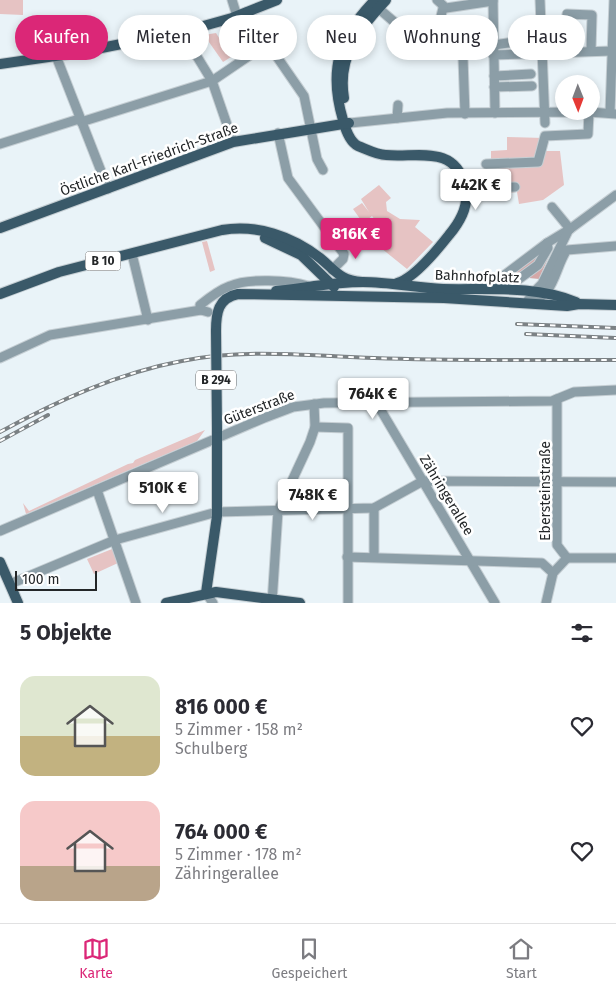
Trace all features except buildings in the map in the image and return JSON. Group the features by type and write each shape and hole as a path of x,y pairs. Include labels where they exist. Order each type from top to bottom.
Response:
{"main road":[{"path":"209,24 242,14 277,0"},
{"path":"386,0 373,4 347,34 339,54 336,84 355,144 364,146 382,155 425,154 444,159 460,174 466,192 464,208 456,226 424,263 408,286 396,297"},
{"path":"0,64 28,60"},
{"name":"Östliche Karl-Friedrich-Straße","path":"0,228 234,142 278,133 347,123"},
{"name":"Östliche Karl-Friedrich-Straße","path":"0,223 16,221"},
{"name":"B 10","path":"0,294 49,275 236,228 266,231 306,249 342,278 362,282"},
{"name":"B 10","path":"213,234 248,234 266,238 301,256 346,296"},
{"path":"396,283 404,280 424,263"},
{"path":"311,296 309,291 320,279 318,270"},
{"name":"Bahnhofplatz","path":"331,284 362,282 396,283 408,286 540,290"},
{"name":"B 294","path":"206,593 217,512 216,317 220,303 238,294 265,294 313,285 331,284"},
{"name":"B 10","path":"540,290 579,304"},
{"name":"B 294","path":"265,294 274,296 346,296"},
{"name":"Bahnhofplatz","path":"346,296 516,302"},
{"name":"B 10","path":"516,302 567,306 579,304 616,306"},
{"path":"0,562 18,603"},
{"path":"209,568 218,586 240,594 272,601 300,603"},
{"path":"172,602 206,593 240,594"}],"street":[{"path":"232,0 242,14"},
{"path":"440,4 493,0 493,15"},
{"path":"540,0 540,15"},
{"path":"613,113 611,51 614,0"},
{"path":"373,4 386,15"},
{"path":"567,15 592,15 591,51"},
{"path":"585,51 611,51"},
{"path":"58,60 108,189"},
{"path":"199,60 212,81 234,142"},
{"path":"0,144 212,81 243,60"},
{"path":"280,60 300,90 311,128 317,159 323,170"},
{"path":"461,60 465,114"},
{"path":"494,60 494,87 498,113"},
{"path":"541,60 538,74 545,123"},
{"path":"494,76 538,74"},
{"path":"494,87 539,85"},
{"path":"397,118 398,105"},
{"name":"Östliche Karl-Friedrich-Straße","path":"347,123 367,123 397,118 465,114 555,112"},
{"name":"Östliche Karl-Friedrich-Straße","path":"600,112 613,113"},
{"path":"486,164 538,162 545,136 588,134 589,120"},
{"path":"278,133 288,178 344,254 343,259 332,270"},
{"path":"466,192 474,188 515,187"},
{"path":"486,289 546,243 570,229 616,195"},
{"path":"552,207 570,229"},
{"path":"516,302 538,299 540,290 570,229"},
{"path":"512,284 538,265 548,248 546,243"},
{"path":"540,290 565,252 575,248 616,246"},
{"path":"132,254 148,320"},
{"path":"0,358 50,334 204,311 200,305 235,284 293,282 313,285"},
{"name":"Güterstraße","path":"0,531 17,522 97,490 217,433 285,410 314,404 557,400 574,392 616,390"},
{"name":"Ebersteinstraße","path":"557,400 558,481 556,545 568,558"},
{"name":"Zähringerallee","path":"376,402 495,603"},
{"path":"272,601 278,511 310,442 315,427 314,404"},
{"path":"315,427 348,428 348,603"},
{"path":"10,584 115,540 217,512 374,508 423,481 616,482"},
{"path":"97,490 136,603"},
{"path":"374,508 374,557"},
{"name":"Güterstraße","path":"0,526 17,522"},
{"path":"347,557 542,563 553,574"},
{"path":"546,603 553,574 568,558 616,558"},
{"path":"206,593 213,603"}],"shaded area":[{"path":"0,0 23,0 23,15 0,14"},
{"path":"216,33 219,38 219,56 209,42 209,34"},
{"path":"507,137 544,138 545,151 560,151 564,185 543,200 519,204 517,192 479,197 491,162 491,151 507,150"},
{"path":"379,185 391,198 386,202 387,211 400,219 420,220 415,227 433,242 407,269 376,244 367,228 376,221 372,216 363,223 353,209 362,203 369,212 361,199"},
{"path":"207,241 215,270 210,272 202,242"},
{"path":"549,247 552,249 539,279 519,277 515,272"},
{"path":"205,430 197,441 26,514 23,503 29,511 133,463 135,460"},
{"path":"112,549 118,563 94,574 87,559"}],"railway":[{"path":"517,324 616,328"},
{"path":"526,334 616,338"},
{"path":"0,432 88,389 158,366 206,357 278,354 435,360 616,360"},
{"path":"0,441 48,415"}]}
